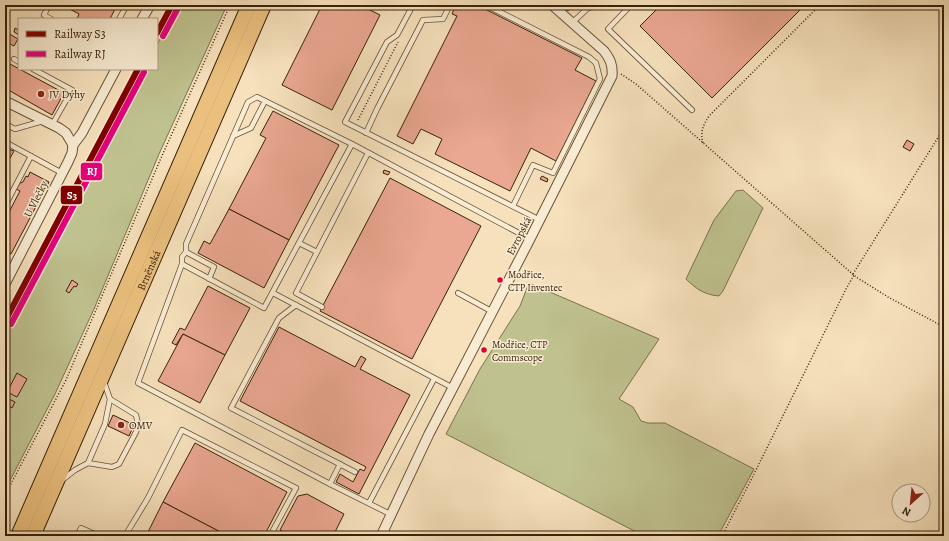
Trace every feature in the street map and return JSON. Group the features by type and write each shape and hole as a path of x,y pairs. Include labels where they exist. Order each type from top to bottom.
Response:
{"highway":[{"name":"Brněnská","path":"18,536 249,5"},
{"name":"Brněnská","path":"33,536 264,5"}],"street":[{"path":"143,18 150,5"},
{"path":"552,5 604,51 610,58 613,71"},
{"name":"U Vlečky","path":"5,284 72,153 73,145 82,133 115,70"},
{"name":"Evropská","path":"381,536 429,434 540,220 612,76 613,71"},
{"path":"5,101 66,133 73,145"}],"lane":[{"path":"49,5 44,15 49,18"},
{"path":"120,18 127,5"},
{"path":"412,5 397,35 387,42 345,122 540,220"},
{"path":"366,133 377,108 423,20 443,19 450,5"},
{"path":"486,5 589,57 596,63 600,79 553,174 533,165 513,206"},
{"path":"572,23 591,5"},
{"path":"587,9 599,5"},
{"path":"631,5 608,29 692,110"},
{"path":"5,124 15,129 48,123 72,90 35,70"},
{"path":"392,515 138,383 182,264 182,257 186,252 186,244 248,102 257,97 352,144 530,239"},
{"path":"233,136 250,128 265,101"},
{"path":"5,142 62,173"},
{"path":"182,264 264,308 352,144"},
{"path":"322,307 296,293 368,153"},
{"path":"5,206 31,156"},
{"path":"299,243 317,252"},
{"path":"186,252 214,267 209,279"},
{"path":"273,293 453,388"},
{"path":"458,293 493,312"},
{"path":"296,305 279,318 231,408 355,472"},
{"path":"88,463 105,424 110,399 102,377"},
{"path":"369,503 434,379"},
{"path":"54,488 75,470 88,463 112,467 119,464 136,432 138,424 136,415 110,399"},
{"path":"125,536 148,498 182,430 296,488 270,536"},
{"path":"330,484 340,464"},
{"path":"77,536 81,528 99,536"}],"path":[{"path":"5,495 66,380 161,158 230,5"},
{"path":"703,143 701,135 702,128 709,116 820,5"},
{"path":"358,120 400,39"},
{"path":"613,71 625,76 636,84 853,275 888,297 944,327"},
{"path":"722,536 853,275 944,128"}],"green space":[{"path":"178,5 227,5 159,154 94,309 55,394 5,490 5,333 143,70 158,70 158,43"},
{"path":"743,190 763,208 723,291 719,296 705,293 697,289 686,279 714,220 736,191"},
{"path":"529,283 659,339 619,399 633,407 641,421 648,423 665,423 754,469 718,536 644,536 446,434 480,369 520,306"}],"building":[{"path":"62,5 117,5 110,18 77,18 79,14"},
{"path":"322,5 360,5 380,15 332,110 282,85"},
{"path":"456,5 477,5 582,58 575,70 596,81 556,161 531,148 510,191 435,154 442,139 421,129 413,144 397,136 457,16 452,14"},
{"path":"661,5 805,5 712,98 640,26"},
{"path":"15,28 18,30 18,34 14,32"},
{"path":"6,32 18,39 14,46 10,44 6,51 5,50"},
{"path":"10,64 18,68 18,70 21,70 64,93 52,115 5,88 5,73"},
{"path":"273,111 339,145 289,240 229,209 266,138 260,135"},
{"path":"907,140 914,144 910,151 903,147"},
{"path":"8,149 14,151 9,160 5,158"},
{"path":"5,159 9,162 5,169"},
{"path":"384,170 390,172 388,175 383,173"},
{"path":"30,172 49,182 11,254 5,251 5,216 8,211 9,212 20,191 16,189 20,183 23,182 26,176 28,177"},
{"path":"542,176 548,179 547,182 540,179"},
{"path":"390,178 481,226 412,359 320,311"},
{"path":"229,209 289,240 264,288 198,253 204,241 210,244"},
{"path":"72,280 78,284 76,287 74,286 69,293 66,291"},
{"path":"208,286 250,308 225,355 183,334 176,345 172,343 180,328 185,330"},
{"path":"279,327 355,367 361,356 366,359 360,369 410,395 359,494 336,482 340,474 353,482 360,469 364,471 366,467 240,401"},
{"path":"183,334 225,355 200,403 158,381"},
{"path":"17,373 27,379 17,397 7,392"},
{"path":"9,399 15,402 12,408 6,404"},
{"name":"OMV","path":"113,415 134,425 129,436 108,426"},
{"path":"195,443 287,492 264,536 228,536 163,502"},
{"path":"307,494 344,514 333,536 291,536 280,530 298,496"},
{"path":"163,502 228,536 146,536"}],"rail line":[{"name":"S3","path":"158,31 172,5"},
{"name":"RJ","path":"163,36 178,8"},
{"name":"S3","path":"5,321 137,70"},
{"name":"RJ","path":"11,324 144,72"}],"place":[{"name":"JV Dýhy","path":"41,94"},
{"name":"Modřice, CTP Inventec","path":"500,280"},
{"name":"Modřice, CTP Commscope","path":"484,350"},
{"name":"OMV","path":"121,425"}]}
